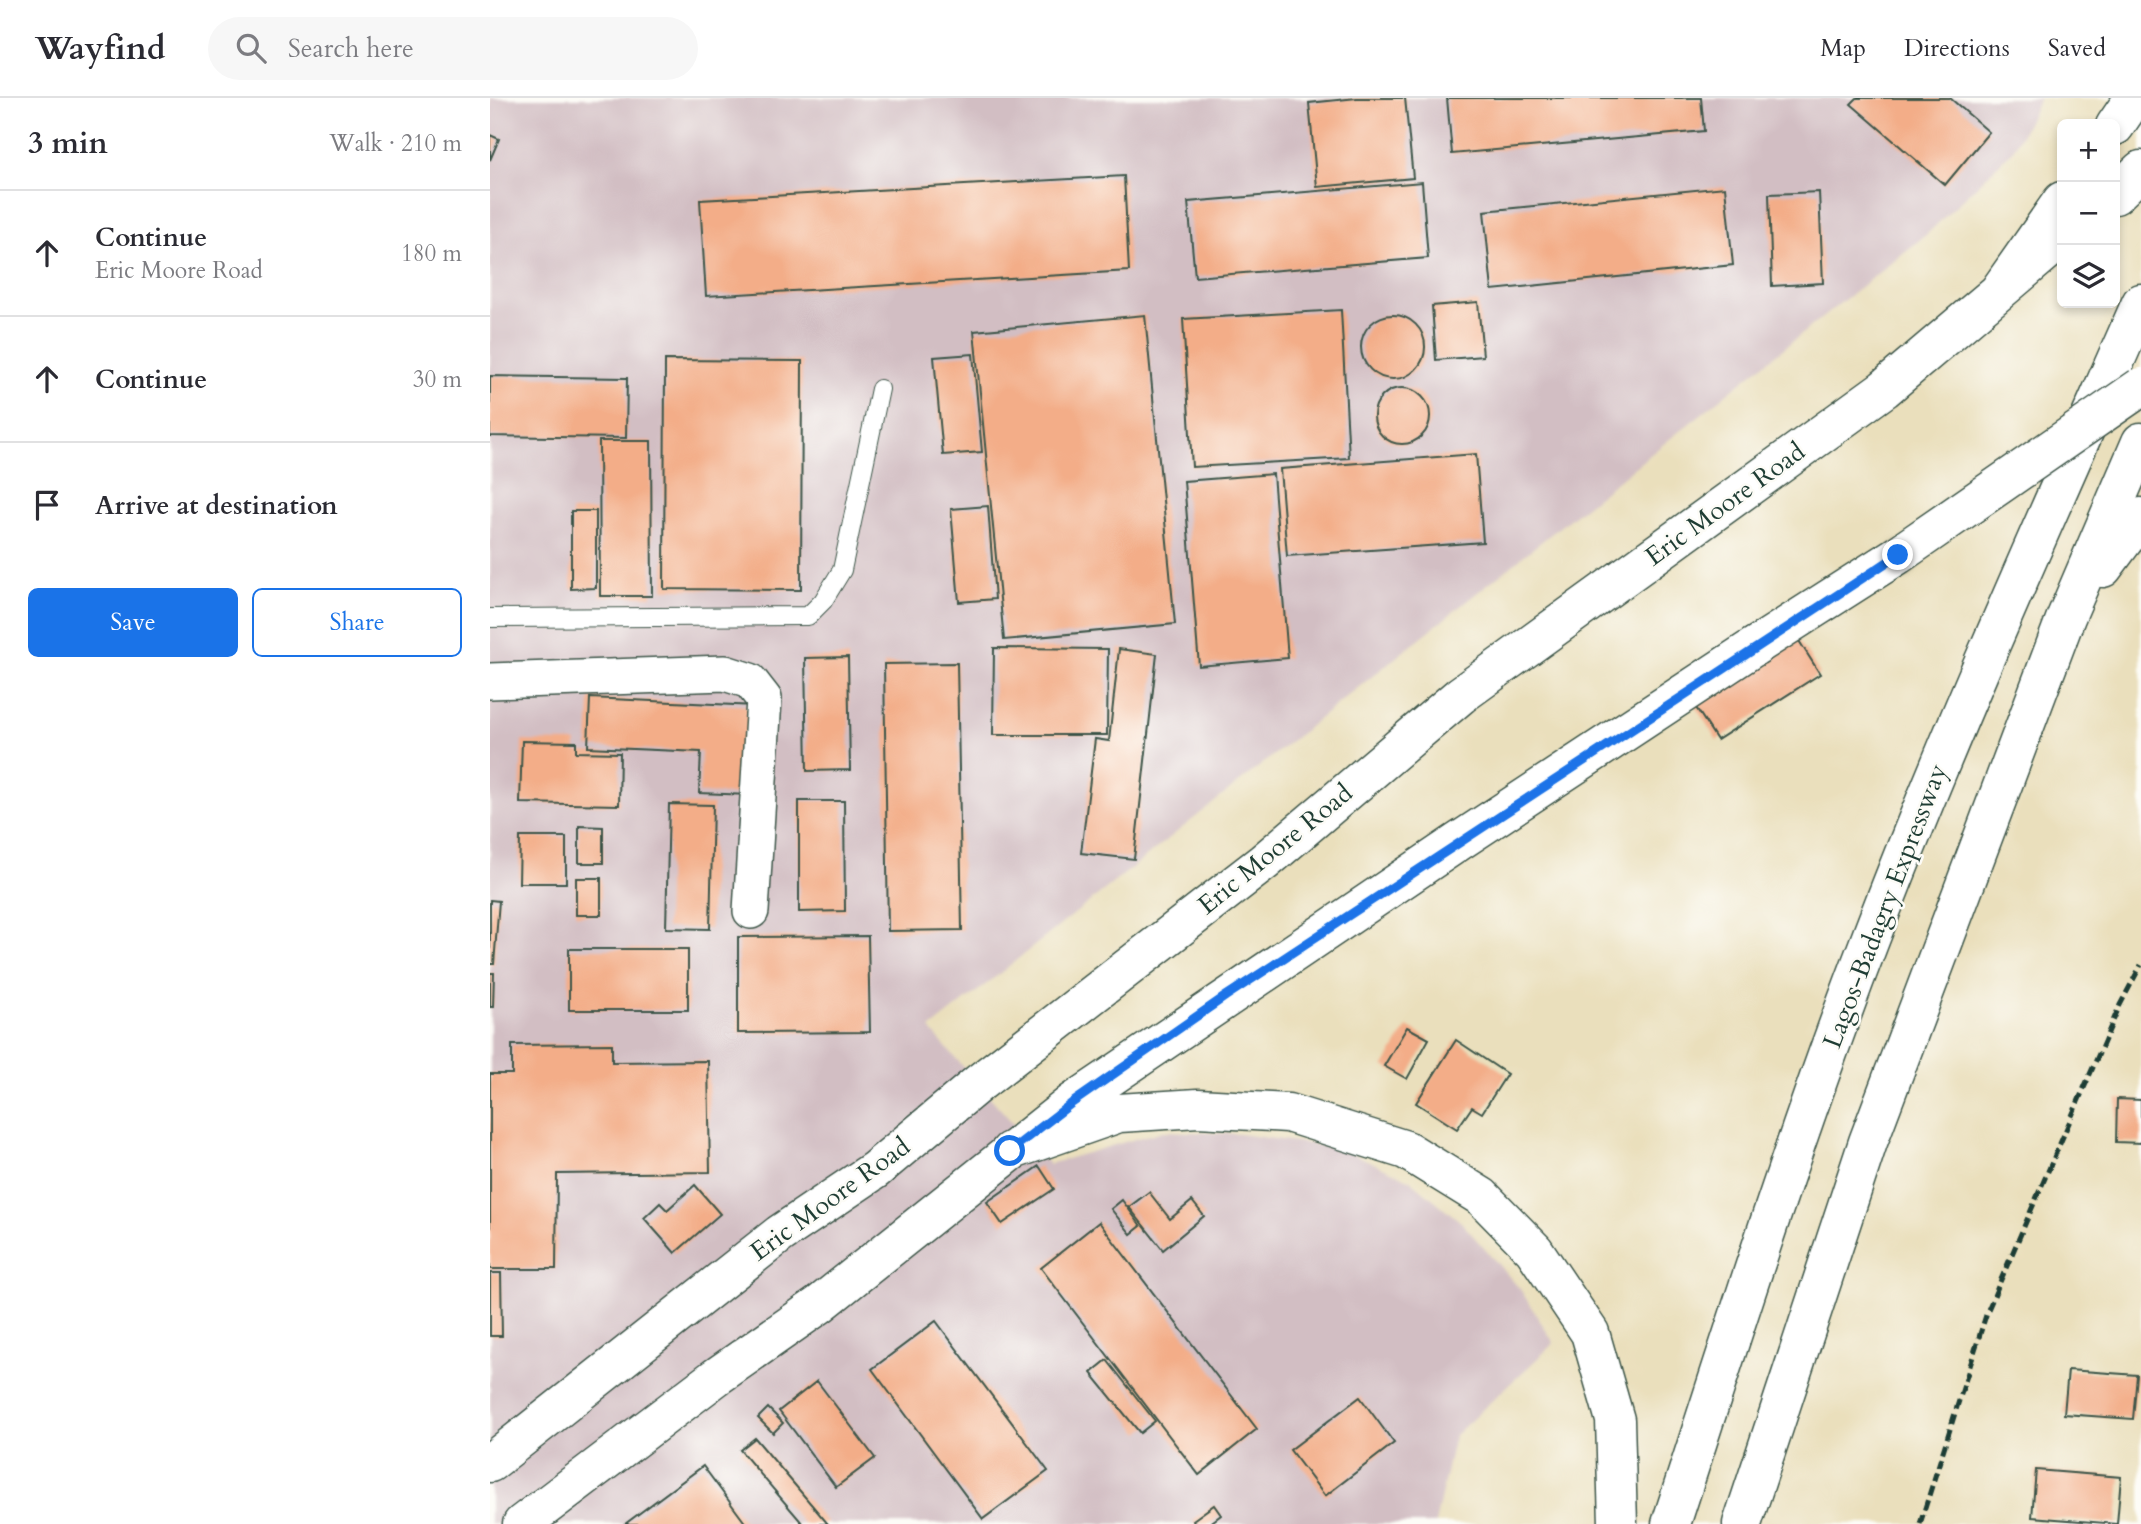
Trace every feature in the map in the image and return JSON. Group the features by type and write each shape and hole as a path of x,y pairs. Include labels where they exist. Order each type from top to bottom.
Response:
{"main road":[{"path":"2120,119 2134,98"},
{"path":"2120,190 2141,170"},
{"path":"2001,288 2057,208"},
{"name":"Eric Moore Road","path":"490,1463 780,1234 875,1170 979,1083 1264,862 1461,695 1884,389 2057,242"},
{"name":"Lagos-Badagry Expressway","path":"1671,1524 1782,1181 1867,946 1963,707 2141,303"},
{"path":"522,1524 716,1377 819,1305 1072,1103 1226,996 1898,555 2141,387"},
{"path":"1749,1521 1868,1142 2067,617 2141,442"},
{"path":"2067,617 2141,517"},
{"path":"1010,1151 1119,1113 1198,1108 1288,1113 1406,1150 1482,1197 1534,1250 1590,1333 1615,1420 1618,1524"}],"street":[{"path":"490,681 725,673 750,681 764,699 751,911"}],"lane":[{"path":"490,618 808,616 823,601 842,570 880,389"}],"shaded area":[{"path":"490,98 2040,98 2013,150 1927,234 930,1029 1049,1164 1163,1131 1239,1134 1340,1148 1409,1179 1461,1222 1520,1289 1554,1343 1454,1436 1435,1524 490,1524"}],"building":[{"path":"1357,98 1405,98 1413,178 1317,187 1309,103"},
{"path":"1447,98 1701,98 1704,131 1452,154"},
{"path":"1857,98 1950,98 1989,132 1945,185 1851,104"},
{"path":"490,135 499,139 490,160"},
{"path":"1124,176 1129,271 706,296 700,200"},
{"path":"1422,182 1428,258 1195,277 1188,202"},
{"path":"1725,187 1733,265 1492,290 1484,211"},
{"path":"1819,192 1823,283 1772,286 1769,194"},
{"path":"1478,302 1483,356 1436,360 1432,306"},
{"path":"1341,310 1349,458 1192,467 1183,319"},
{"path":"1145,315 1175,624 1004,640 974,331"},
{"path":"1387,315 1399,315 1416,324 1423,335 1423,359 1416,370 1399,379 1387,379 1375,374 1366,365 1361,353 1361,341 1366,329 1375,320"},
{"path":"973,354 982,452 943,455 934,357"},
{"path":"665,360 802,361 801,590 664,589"},
{"path":"490,376 627,378 626,438 490,436"},
{"path":"1397,388 1407,388 1422,396 1428,405 1428,427 1422,436 1407,444 1397,444 1379,432 1374,421 1374,411 1386,393"},
{"path":"599,441 651,441 652,596 600,596"},
{"path":"1476,454 1483,542 1287,556 1280,469"},
{"path":"1273,474 1288,658 1199,666 1184,481"},
{"path":"988,506 995,599 959,602 951,509"},
{"path":"571,511 596,511 596,588 571,589"},
{"path":"1796,636 1820,674 1717,740 1693,703"},
{"path":"994,648 1108,649 1107,735 993,735"},
{"path":"1119,649 1157,654 1134,859 1081,853 1095,739 1109,741"},
{"path":"848,657 850,770 807,771 805,658"},
{"path":"957,663 962,930 888,931 884,664"},
{"path":"590,698 755,706 750,795 699,793 701,752 588,747"},
{"path":"522,741 576,742 576,752 620,753 619,805 520,803"},
{"path":"799,801 844,801 845,911 799,912"},
{"path":"669,804 713,805 710,929 666,928"},
{"path":"579,826 603,827 603,863 579,863"},
{"path":"520,837 566,837 566,883 519,883"},
{"path":"576,878 601,878 601,915 576,915"},
{"path":"490,900 499,901 494,964 490,964"},
{"path":"868,936 870,1032 738,1033 738,937"},
{"path":"569,949 688,949 688,1010 569,1010"},
{"path":"490,973 494,973 493,1007 490,1007"},
{"path":"1407,1027 1429,1039 1407,1079 1384,1066"},
{"path":"1456,1040 1507,1074 1482,1113 1472,1107 1457,1129 1416,1103"},
{"path":"612,1044 612,1062 708,1061 710,1172 557,1174 556,1269 490,1269 490,1074 512,1074 512,1045"},
{"path":"2117,1099 2141,1100 2141,1143 2116,1142"},
{"path":"1039,1166 1054,1189 1002,1224 987,1202"},
{"path":"695,1185 720,1214 675,1253 644,1218 660,1203 667,1210"},
{"path":"1149,1192 1170,1219 1192,1201 1204,1216 1163,1250 1129,1207"},
{"path":"1122,1200 1141,1226 1131,1234 1111,1209"},
{"path":"1099,1222 1257,1429 1199,1475 1041,1268"},
{"path":"490,1273 501,1273 502,1336 490,1336"},
{"path":"936,1321 1048,1471 983,1519 872,1369"},
{"path":"1107,1360 1155,1421 1140,1433 1091,1373"},
{"path":"2068,1370 2137,1375 2133,1419 2064,1414"},
{"path":"817,1381 875,1458 836,1487 779,1411"},
{"path":"1360,1397 1394,1443 1325,1496 1290,1450"},
{"path":"768,1408 783,1423 773,1433 758,1418"},
{"path":"755,1438 828,1524 803,1524 740,1450"},
{"path":"703,1466 746,1524 625,1524"},
{"path":"2036,1470 2121,1477 2117,1524 2032,1517"},
{"path":"1214,1505 1221,1515 1209,1524 1195,1524 1193,1520"}],"railway":[{"path":"1920,1524 1987,1312 2120,1005 2141,965"}],"route":[{"path":"1010,1151 1072,1103 1226,996 1898,555"}]}
